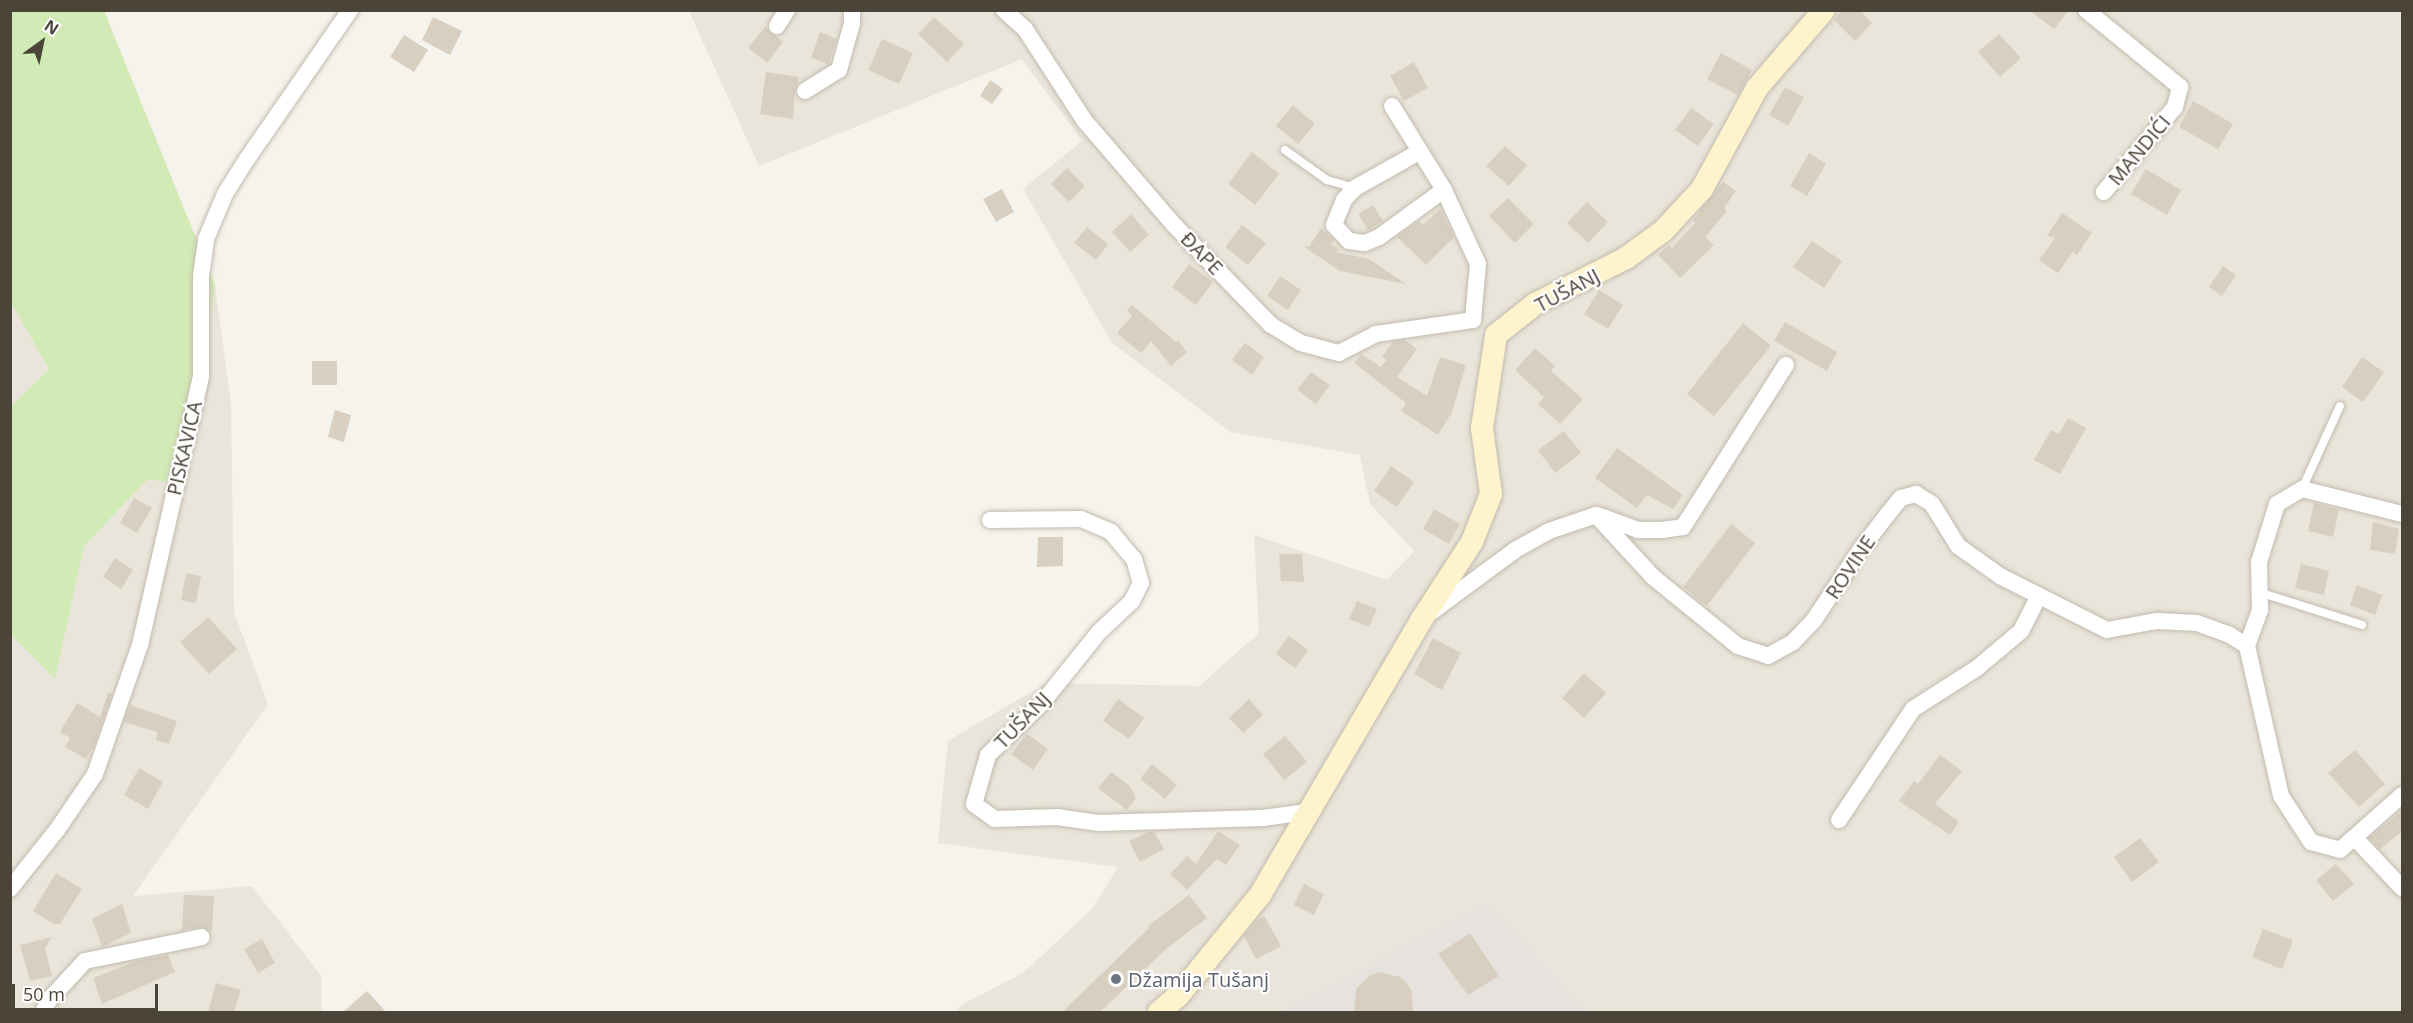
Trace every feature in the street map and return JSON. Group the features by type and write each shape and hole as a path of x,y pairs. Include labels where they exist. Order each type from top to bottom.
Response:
{"street":[{"name":"PISKAVICA","path":"10,889 57,830 95,774 140,645 201,376 201,276 206,239 225,194 247,159 350,10"},
{"path":"777,26 787,10"},
{"path":"805,91 839,69 852,23 852,10"},
{"name":"ĐAPE","path":"1004,10 1025,29 1084,120 1175,226 1271,325 1300,343 1339,353 1376,334 1473,320"},
{"name":"TUŠANJ","path":"1496,335 1535,304 1626,258 1664,231 1702,189 1757,88 1824,10"},
{"name":"MANDIĆI","path":"2086,10 2180,87 2175,107 2104,192"},
{"path":"1159,1012 1178,996 1260,895 1306,812 1422,619 1472,542 1491,494 1482,428 1496,335 1473,320 1478,264 1444,190 1392,106"},
{"path":"1419,152 1355,188 1344,200 1334,225 1349,241 1365,243 1379,237 1444,190"},
{"path":"1422,619 1515,550 1549,531 1596,515 1638,530 1683,527 1786,365"},
{"path":"2403,514 2302,489 2277,504 2259,562 2262,593 2257,624 2247,646 2281,796 2311,842 2340,850 2403,795"},
{"name":"ROVINE","path":"1596,515 1653,577 1738,646 1768,657 1793,642 1814,620 1861,549 1887,515 1901,498 1916,494 1932,504 1958,546 2000,576 2107,630 2157,621 2197,623 2229,634 2247,646"},
{"name":"TUŠANJ","path":"990,520 1081,519 1112,532 1134,559 1141,583 1132,601 1099,632 1042,704 988,755 974,804 995,819 1057,817 1098,823 1263,818 1306,812"},
{"path":"1839,820 1912,709 1977,668 2021,631 2039,596"},
{"path":"2355,838 2403,888"},
{"path":"43,1012 49,1000 85,961 202,937"}],"lane":[{"path":"1286,150 1327,180 1355,188"},
{"path":"2302,489 2340,405"},
{"path":"2262,593 2362,625"}],"shaded area":[{"path":"10,11 104,11 215,285 231,404 234,612 268,704 133,896 252,886 321,976 321,1012 11,1012"},
{"path":"689,11 2402,11 2402,1012 955,1012 963,1004 1023,973 1093,908 1118,867 938,843 948,741 1046,683 1199,686 1259,633 1254,535 1387,580 1414,551 1370,504 1360,455 1230,432 1112,343 1023,189 1082,141 1022,59 759,166"},
{"path":"1487,902 1587,1012 1280,1012"}],"green space":[{"path":"10,11 104,11 215,285 184,485 148,479 84,546 55,679 11,635 11,406 49,369 11,302"}],"building":[{"path":"1843,10 1860,10 1872,23 1855,41 1834,20"},
{"path":"2029,10 2069,10 2054,29"},
{"path":"433,17 462,31 450,55 422,40"},
{"path":"934,17 964,44 947,62 918,34"},
{"path":"765,27 783,42 767,63 748,48"},
{"path":"820,32 837,39 828,64 811,58"},
{"path":"1999,34 2021,58 2000,77 1978,52"},
{"path":"404,35 428,50 414,72 390,57"},
{"path":"882,39 913,53 899,84 868,70"},
{"path":"1721,53 1752,70 1738,95 1707,79"},
{"path":"1414,62 1428,88 1404,101 1390,76"},
{"path":"766,72 799,77 795,91 793,119 760,114"},
{"path":"990,80 1003,89 992,104 980,96"},
{"path":"1785,87 1804,97 1788,126 1769,115"},
{"path":"2193,101 2233,124 2218,149 2179,127"},
{"path":"1293,105 1315,124 1298,144 1276,126"},
{"path":"1691,108 1714,124 1698,146 1675,130"},
{"path":"1505,146 1527,165 1509,186 1486,166"},
{"path":"1252,152 1279,174 1255,205 1228,184"},
{"path":"1809,153 1826,164 1807,196 1790,186"},
{"path":"1067,168 1085,186 1069,202 1051,184"},
{"path":"2146,169 2181,190 2167,215 2131,194"},
{"path":"1723,182 1736,191 1724,208 1727,211 1705,237 1714,245 1680,278 1658,255 1669,245 1672,248 1695,223 1693,220"},
{"path":"1002,189 1014,212 996,222 983,199"},
{"path":"1508,198 1534,224 1515,243 1489,216"},
{"path":"1587,202 1608,222 1588,243 1567,223"},
{"path":"1373,205 1383,221 1368,230 1358,214"},
{"path":"1440,209 1454,237 1426,265 1397,237 1419,221 1423,225"},
{"path":"2062,213 2092,233 2077,255 2073,252 2058,273 2039,260 2055,238 2047,236"},
{"path":"1131,214 1149,235 1130,252 1112,232"},
{"path":"1242,225 1266,243 1248,265 1225,247"},
{"path":"1087,227 1108,244 1096,260 1074,243"},
{"path":"1321,228 1334,240 1331,244 1340,250 1336,252 1369,259 1406,284 1340,271 1303,246 1309,247"},
{"path":"1812,241 1842,261 1824,288 1793,267"},
{"path":"1189,264 1213,282 1196,305 1172,287"},
{"path":"2223,266 2236,275 2222,296 2209,287"},
{"path":"1280,276 1301,290 1288,310 1267,296"},
{"path":"1599,290 1623,305 1608,329 1584,314"},
{"path":"1132,305 1176,342 1178,340 1187,352 1171,366 1151,341 1141,353 1117,333 1132,316 1127,310"},
{"path":"1785,322 1837,352 1827,371 1774,341"},
{"path":"1743,323 1771,346 1714,416 1687,394"},
{"path":"1405,340 1417,349 1397,377 1427,396 1440,357 1466,365 1452,412 1438,435 1401,411 1406,403 1354,363 1361,354 1381,367 1387,360 1382,357 1393,342"},
{"path":"1245,343 1264,357 1252,375 1232,360"},
{"path":"1535,348 1555,366 1551,371 1583,399 1560,424 1538,404 1544,397 1515,370"},
{"path":"2362,357 2384,372 2363,402 2342,387"},
{"path":"312,361 337,361 337,385 312,385"},
{"path":"1311,372 1330,385 1316,404 1297,390"},
{"path":"335,410 351,415 344,442 328,437"},
{"path":"2068,418 2086,428 2060,474 2034,460 2051,430 2059,434"},
{"path":"1564,431 1581,453 1555,473 1538,450"},
{"path":"1617,448 1683,495 1673,509 1647,495 1637,508 1595,478"},
{"path":"1391,466 1414,482 1397,507 1374,491"},
{"path":"134,498 152,508 137,533 120,523"},
{"path":"2314,503 2339,510 2333,537 2308,531"},
{"path":"1434,509 1460,524 1449,544 1423,529"},
{"path":"2373,522 2399,529 2395,554 2370,550"},
{"path":"1731,524 1755,543 1707,606 1683,587"},
{"path":"1038,537 1063,537 1063,566 1037,567"},
{"path":"1279,554 1302,554 1304,582 1281,581"},
{"path":"115,558 133,570 121,589 103,577"},
{"path":"2301,564 2329,571 2324,595 2295,588"},
{"path":"186,573 201,576 196,603 181,600"},
{"path":"2357,585 2382,595 2375,615 2350,605"},
{"path":"1357,601 1377,609 1369,627 1349,619"},
{"path":"208,617 237,649 209,674 180,642"},
{"path":"1289,636 1308,650 1295,668 1276,654"},
{"path":"1433,638 1461,653 1442,690 1414,674"},
{"path":"1584,673 1606,693 1584,718 1562,698"},
{"path":"108,693 112,694 94,745 86,759 65,747 70,738 60,732 77,703 100,717"},
{"path":"1118,699 1144,718 1129,739 1103,721"},
{"path":"1249,699 1263,715 1243,733 1229,718"},
{"path":"130,705 177,721 169,744 156,740 157,732 124,722"},
{"path":"1027,734 1048,749 1033,770 1011,754"},
{"path":"1285,736 1307,762 1284,780 1263,754"},
{"path":"2355,750 2385,784 2359,807 2328,773"},
{"path":"1940,755 1962,771 1935,804 1959,822 1950,835 1899,801 1914,781 1918,784"},
{"path":"1152,764 1177,785 1165,799 1140,779"},
{"path":"139,768 163,782 148,809 124,795"},
{"path":"1111,772 1130,786 1136,798 1127,810 1098,788"},
{"path":"2403,810 2403,831 2380,849 2369,838"},
{"path":"1218,831 1240,845 1226,865 1217,859 1187,890 1170,874 1187,856 1196,864"},
{"path":"1148,832 1154,832 1164,849 1140,862 1129,841"},
{"path":"2140,838 2159,862 2132,882 2114,857"},
{"path":"2336,864 2354,884 2333,901 2316,880"},
{"path":"56,873 82,889 60,924 54,924 33,911"},
{"path":"1304,884 1324,894 1314,915 1294,905"},
{"path":"184,895 214,896 212,931 200,927 182,930"},
{"path":"1189,895 1207,918 1166,949 1100,1012 1062,1012 1149,928 1148,926"},
{"path":"122,904 131,933 102,947 92,919"},
{"path":"1264,916 1281,946 1256,959 1244,936 1257,920"},
{"path":"2263,929 2293,940 2282,969 2252,957"},
{"path":"1470,933 1499,976 1468,995 1438,954"},
{"path":"52,937 45,948 52,976 30,981 20,945"},
{"path":"262,939 275,963 258,973 244,949"},
{"path":"168,955 175,972 102,1004 93,978 136,961"},
{"path":"1380,972 1400,977 1407,983 1412,992 1413,1012 1354,1012 1356,989 1370,975"},
{"path":"216,983 241,990 234,1012 208,1012"},
{"path":"367,991 386,1012 343,1012"}],"place":[{"name":"Džamija Tušanj","path":"1116,979"}]}
